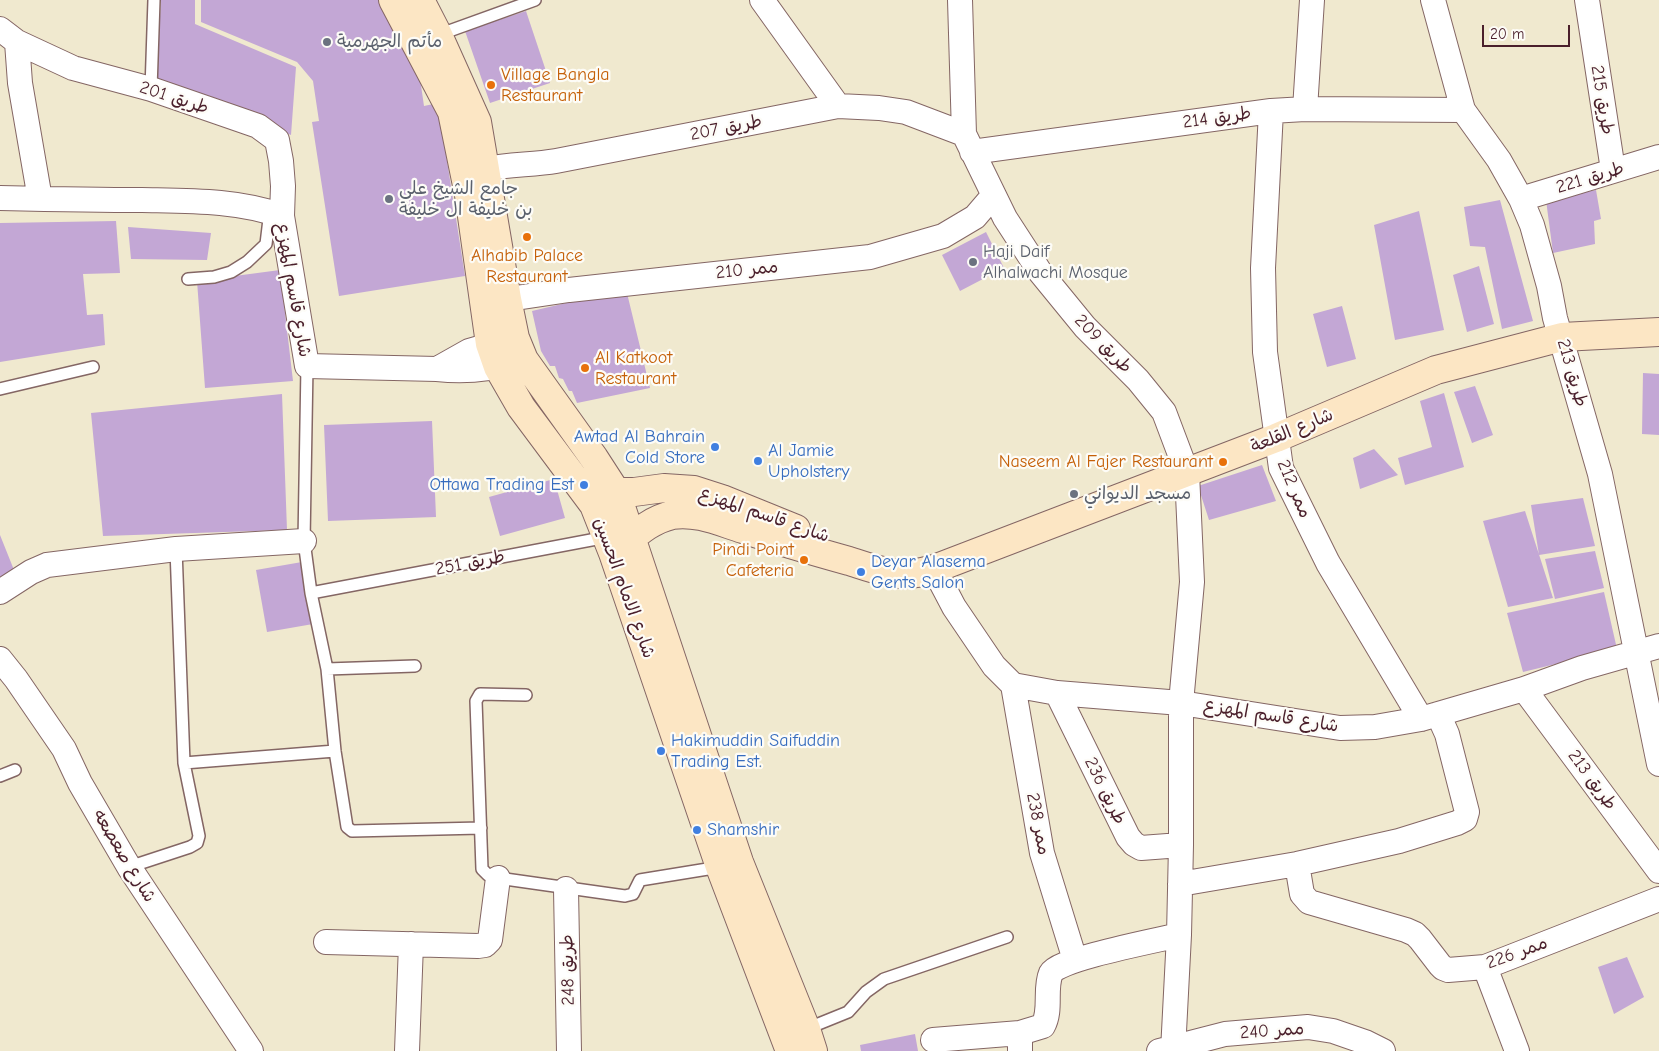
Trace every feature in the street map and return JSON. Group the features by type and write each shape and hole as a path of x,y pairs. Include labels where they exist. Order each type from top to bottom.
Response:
{"street":[{"name":"شارع الامام الحسين","path":"393,0 452,112 469,195 507,352 594,458 605,498 729,865 810,1040"},
{"name":"شارع الامام الحسين","path":"420,0 477,122 486,169 496,301"},
{"path":"762,0 838,106"},
{"name":"طريق 209","path":"960,0 968,143 1005,218 1021,245 1085,327 1138,380 1164,412 1187,473 1192,582 1181,703"},
{"path":"1305,109 1312,0"},
{"name":"طريق 213","path":"1433,0 1463,110 1499,160 1521,199 1532,225 1600,474 1659,764"},
{"name":"طريق 215","path":"1587,0 1613,170"},
{"name":"طريق 201","path":"8,35 73,68 151,89 258,126 276,140 282,178 276,214"},
{"path":"8,35 20,83 40,199"},
{"name":"طريق 207","path":"486,169 556,161 838,106 879,108 906,112 968,143"},
{"name":"طريق 214","path":"968,143 1271,110 1463,110"},
{"name":"ممر 212","path":"1271,110 1263,268 1265,352 1281,468 1328,563 1430,716"},
{"name":"طريق 221","path":"1521,199 1659,157"},
{"name":"ممر 210","path":"496,301 642,281 870,257 943,236 975,217 994,196"},
{"name":"شارع قاسم المهزع","path":"0,198 210,202 276,214 307,366 437,369 469,351 507,352"},
{"name":"شارع القلعة","path":"934,569 1276,438 1436,370 1562,337 1659,332"},
{"name":"شارع قاسم المهزع","path":"605,498 664,488 694,490 722,499 792,528 918,559 934,569"},
{"name":"شارع قاسم المهزع","path":"619,539 658,519 673,515 689,514 704,516 783,543 887,572 915,574 934,569"},
{"path":"0,592 31,572 47,565 176,549 304,541"},
{"path":"934,569 954,608 994,666 1013,685"},
{"name":"شارع قاسم المهزع","path":"1013,685 1057,693 1181,703 1340,728 1375,728 1430,716 1524,689 1582,668 1659,646"},
{"name":"شارع صعصعه","path":"0,659 64,749 80,783 129,867 251,1051"},
{"name":"ممر 238","path":"1013,685 1042,853 1074,960"},
{"name":"طريق 213","path":"1524,689 1659,871"},
{"name":"طريق 236","path":"1057,693 1128,837 1141,848 1181,845"},
{"path":"1168,1050 1179,935 1181,703"},
{"path":"1180,884 1297,864 1400,841 1457,824 1465,819 1467,812 1447,734 1430,716"},
{"name":"ممر 226","path":"1297,864 1302,894 1309,902 1415,934 1443,968 1448,970 1485,967 1659,899"},
{"path":"326,942 485,945 490,940 498,878"},
{"name":"طريق 248","path":"566,889 570,1051"},
{"name":"شارع الامام الحسين","path":"742,895 790,1051"},
{"path":"934,1040 1020,1042 1044,1026 1047,1019 1050,975 1058,966 1074,960 1179,935"},
{"path":"407,1051 411,944"},
{"path":"1485,967 1517,1051"},
{"name":"ممر 240","path":"1168,1050 1225,1034 1308,1027 1333,1031 1365,1042 1383,1051"}],"lane":[{"path":"151,89 154,0"},
{"path":"438,35 535,0"},
{"path":"188,280 214,277 231,272 247,262 266,244 276,214"},
{"path":"307,366 304,541 311,593 327,669 335,751 347,827 352,831 481,828"},
{"path":"0,389 93,367"},
{"name":"طريق 251","path":"311,593 619,539"},
{"path":"129,867 190,848 197,843 199,836 184,763 176,549"},
{"path":"327,669 414,666"},
{"path":"526,695 480,694 476,701 482,868 488,874 498,878 566,889 630,896 640,880 729,865"},
{"path":"184,763 335,751"},
{"path":"0,776 14,770"},
{"path":"810,1040 848,1012 866,992 884,979 1007,937"}],"building":[{"path":"161,0 195,0 195,24 296,67 291,135 156,81"},
{"name":"جامع الشيخ علي بن خليفة ال خليفة","path":"201,0 382,0 418,65 424,106 438,103 465,276 339,296 312,122 319,121 313,81 297,62 201,22"},
{"path":"526,11 550,83 490,103 465,31"},
{"path":"1596,190 1601,219 1594,221 1595,244 1553,253 1546,200"},
{"path":"1500,200 1533,321 1502,329 1485,247 1470,246 1464,207"},
{"path":"1419,211 1444,330 1395,340 1374,225"},
{"path":"116,221 120,273 83,274 87,315 103,314 105,345 0,362 0,223"},
{"path":"128,227 211,233 207,260 131,259"},
{"name":"Haji Daif Alhalwachi Mosque","path":"986,232 1004,268 960,291 942,255"},
{"path":"1479,266 1494,324 1467,332 1453,275"},
{"path":"280,270 293,381 205,388 197,281"},
{"path":"626,289 650,388 577,403 572,391 569,391 563,379 559,378 555,366 550,366 541,351 532,311"},
{"path":"1342,306 1356,359 1327,367 1313,314"},
{"path":"1643,373 1659,374 1659,435 1642,434"},
{"path":"1475,386 1493,435 1472,443 1454,392"},
{"path":"1444,393 1464,467 1405,485 1398,458 1432,447 1420,401"},
{"path":"282,394 287,530 103,536 91,413"},
{"path":"432,421 436,517 328,521 324,425"},
{"path":"1374,449 1398,475 1360,489 1353,458"},
{"path":"1262,465 1276,501 1209,520 1198,486"},
{"path":"554,479 565,518 500,536 489,497"},
{"path":"1583,498 1595,546 1539,555 1531,505"},
{"path":"1525,511 1553,598 1508,607 1483,521"},
{"path":"0,535 14,570 0,578"},
{"path":"1595,551 1604,588 1555,599 1545,559"},
{"path":"302,562 313,624 267,632 256,570"},
{"path":"1604,592 1617,649 1523,672 1507,613"},
{"path":"1627,957 1644,997 1614,1014 1598,967"},
{"path":"915,1034 918,1051 861,1051 860,1045"}],"place":[{"name":"مأتم الجهرمية","path":"327,42"},
{"name":"Village Bangla Restaurant","path":"491,85"},
{"name":"جامع الشيخ علي بن خليفة ال خليفة","path":"389,199"},
{"name":"Alhabib Palace Restaurant","path":"527,237"},
{"name":"Haji Daif Alhalwachi Mosque","path":"973,262"},
{"name":"Al Katkoot Restaurant","path":"585,368"},
{"name":"Awtad Al Bahrain Cold Store","path":"715,447"},
{"name":"Al Jamie Upholstery","path":"758,461"},
{"name":"Naseem Al Fajer Restaurant","path":"1223,462"},
{"name":"Ottawa Trading Est","path":"584,485"},
{"name":"مسجد الديواني","path":"1074,494"},
{"name":"Pindi Point Cafeteria","path":"804,560"},
{"name":"Deyar Alasema Gents Salon","path":"861,572"},
{"name":"Hakimuddin Saifuddin Trading Est.","path":"661,751"},
{"name":"Shamshir","path":"697,830"}]}
